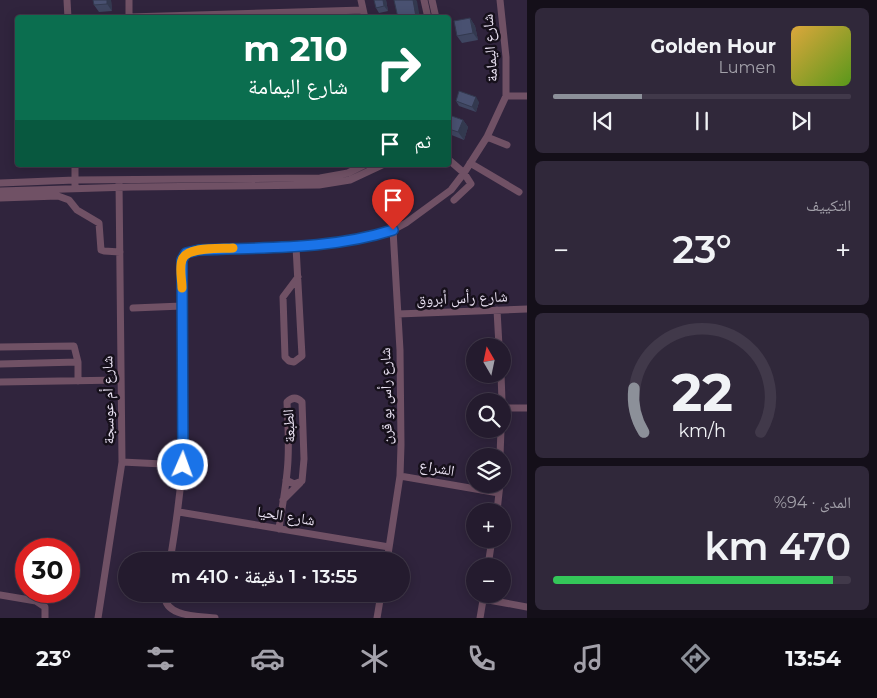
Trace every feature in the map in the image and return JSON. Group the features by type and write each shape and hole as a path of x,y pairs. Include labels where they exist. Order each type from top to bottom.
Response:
{"street":[{"path":"68,0 68,15"},
{"path":"129,0 129,15"},
{"path":"286,15 364,14 361,0"},
{"path":"424,0 427,15"},
{"path":"432,0 435,15"},
{"name":"شارع اليمامة","path":"182,306 182,260 186,253 199,250 337,244 373,236 393,230 406,223 451,190 464,174 486,137 506,96 506,56 500,0"},
{"path":"506,96 527,96"},
{"path":"486,137 507,145"},
{"path":"451,162 464,174 471,184 454,200"},
{"path":"470,163 519,192"},
{"path":"75,167 75,189"},
{"path":"0,191 75,189 120,184 320,178 348,173 360,167"},
{"path":"0,183 75,180 120,184 318,185 350,180 378,167"},
{"name":"شارع أم عوسجة","path":"98,618 122,462 120,184"},
{"path":"0,198 62,196 72,203 77,210 99,223 101,250 120,252"},
{"name":"شارع رأس بو قرن","path":"388,552 400,476 401,444 398,314 393,230"},
{"path":"296,247 300,296 302,356 294,362 285,357 283,297 298,277"},
{"path":"283,297 291,294 300,296"},
{"path":"133,308 182,306 183,465 179,512 172,552"},
{"name":"شارع رأس أبروق","path":"398,314 527,309"},
{"path":"497,310 499,338"},
{"path":"0,347 72,346 76,348 78,381"},
{"path":"0,364 78,362"},
{"path":"0,382 121,380"},
{"name":"الطبعة","path":"279,529 288,461 287,402 294,398 302,402 304,459 302,481 300,483"},
{"path":"511,408 527,408"},
{"path":"122,462 183,465"},
{"name":"الشراع","path":"400,476 466,487"},
{"path":"286,480 294,484 300,483"},
{"path":"283,501 300,483"},
{"path":"498,503 500,493"},
{"name":"شارع الحيا","path":"179,512 389,547"},
{"path":"0,595 36,601 45,606 45,618"},
{"path":"166,602 170,608 182,613 215,618"},
{"path":"377,618 380,602"},
{"path":"480,618 482,603"},
{"path":"509,603 527,607"}],"building":[{"path":"93,0 107,0 107,4 94,5"},
{"path":"374,0 383,0 384,6 376,8"},
{"path":"394,0 413,0 416,15 397,15"},
{"path":"470,18 473,33 457,36 454,21"},
{"path":"459,91 476,97 472,107 456,101"},
{"path":"451,116 463,120 458,132 451,130"}],"slow traffic":[{"path":"182,288 182,260 186,253 199,250 233,248"}],"route":[{"path":"183,465 182,260 186,253 199,250 337,244 393,230"}]}
